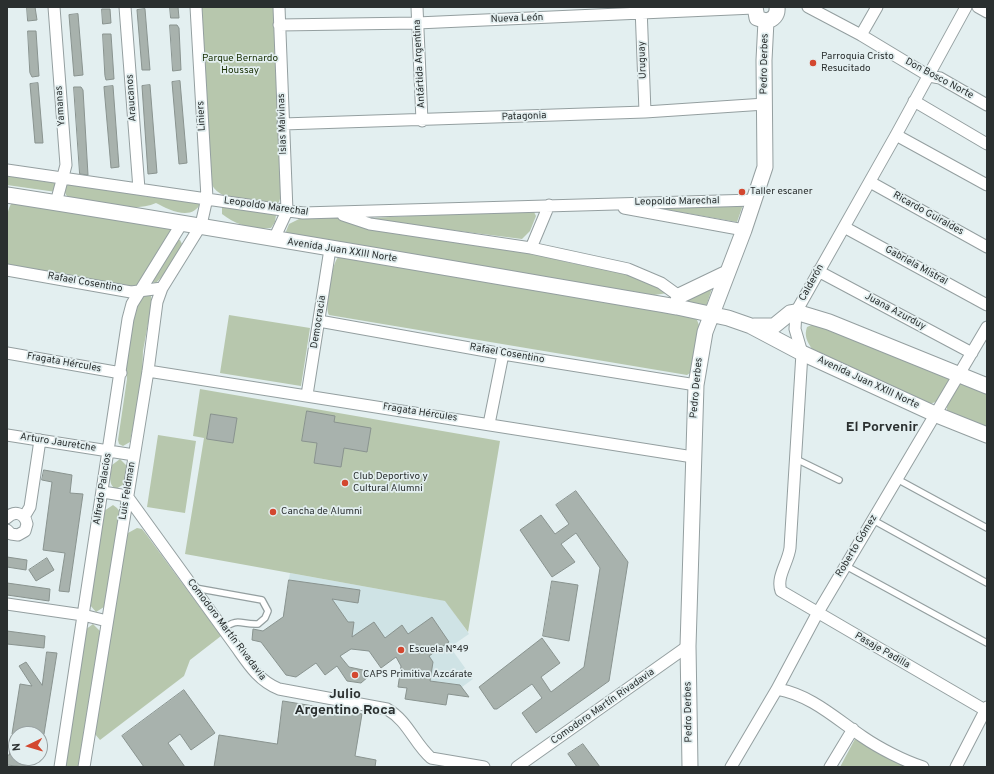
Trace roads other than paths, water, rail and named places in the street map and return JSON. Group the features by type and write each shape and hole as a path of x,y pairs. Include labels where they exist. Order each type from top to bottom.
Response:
{"street":[{"name":"Yamanas","path":"54,7 66,164 56,203"},
{"name":"Araucanos","path":"125,7 140,189"},
{"name":"Liniers","path":"196,7 207,198 200,225"},
{"name":"Islas Malvinas","path":"274,239 287,211 278,7"},
{"name":"Antártida Argentina","path":"417,7 422,121"},
{"name":"Don Bosco Norte","path":"808,7 861,35 929,76 940,78 987,105"},
{"path":"861,35 877,7"},
{"name":"Calderón","path":"780,591 779,581 790,548 802,353 795,329 796,312 896,136 966,7"},
{"path":"978,7 987,12"},
{"name":"Nueva León","path":"279,25 418,23 584,12 754,8"},
{"path":"754,8 758,18 777,12"},
{"name":"Uruguay","path":"641,10 645,112"},
{"name":"Pedro Derbes","path":"690,767 688,646 696,385 705,332 744,230 765,167 765,104 777,12"},
{"path":"914,101 987,144"},
{"name":"Patagonia","path":"283,124 422,121 645,112 765,104"},
{"path":"896,136 987,185"},
{"name":"Leopoldo Marechal","path":"7,170 303,213 754,200"},
{"name":"Ricardo Guiraldes","path":"870,182 987,247"},
{"name":"Avenida Juan XXIII Norte","path":"7,196 182,224 200,225 330,249 678,302 751,326 802,353 987,435"},
{"name":"Leopoldo Marechal","path":"600,204 744,230"},
{"path":"531,248 549,205"},
{"name":"Avenida Juan XXIII Norte","path":"336,212 370,224 531,248 628,269 662,283 678,302"},
{"name":"Alfredo Palacios","path":"60,767 103,492 128,319 132,304 182,224"},
{"name":"Luis Feldman","path":"84,767 148,371 157,302 162,288 200,225"},
{"name":"Gabriela Mistral","path":"844,227 987,305"},
{"name":"Democracia","path":"307,395 330,249"},
{"name":"Rafael Cosentino","path":"7,270 131,292 162,288"},
{"name":"Juana Azurduy","path":"818,271 972,353"},
{"path":"678,302 727,273"},
{"path":"796,312 829,322 987,386"},
{"name":"Avenida Juan XXIII Norte","path":"751,326 774,326 790,314 796,312"},
{"name":"Rafael Cosentino","path":"319,321 503,354 696,385"},
{"name":"Roberto Gómez","path":"731,767 777,689 817,614 937,414 987,327"},
{"name":"Fragata Hércules","path":"7,353 121,373"},
{"path":"489,424 503,354"},
{"name":"Fragata Hércules","path":"148,371 693,457"},
{"name":"Arturo Jauretche","path":"7,435 134,455"},
{"path":"24,517 30,507 40,440"},
{"path":"103,492 127,496"},
{"name":"Comodoro Martín Rivadavia","path":"127,496 253,670 267,685 279,689 387,709 396,714 403,721 431,758 484,767"},
{"path":"7,518 15,513 24,517 27,524 22,534 15,535 7,530"},
{"name":"Pasaje Padilla","path":"780,591 817,614 986,708"},
{"path":"7,604 84,615 107,621"},
{"name":"Comodoro Martín Rivadavia","path":"517,767 688,646"},
{"path":"777,689 800,696 838,717 863,737 913,764 923,767"},
{"path":"956,767 986,708"},
{"path":"830,767 853,728"}],"lane":[{"path":"795,458 839,480"},
{"path":"897,479 987,528"},
{"path":"873,520 987,583"},
{"path":"846,566 987,643"},
{"path":"193,588 262,600 268,611 266,618 258,624 237,621 231,623 223,629"}],"place":[{"name":"Parroquia Cristo Resucitado","path":"813,63"},
{"name":"Taller escaner","path":"742,192"},
{"name":"Club Deportivo y Cultural Alumni","path":"345,483"},
{"name":"Cancha de Alumni","path":"273,512"},
{"name":"Escuela N°49","path":"401,650"},
{"name":"CAPS Primitiva Azcárate","path":"355,675"}],"district":[{"name":"El Porvenir","path":"882,428"},
{"name":"Julio Argentino Roca","path":"345,704"}],"park label":[{"name":"Parque Bernardo Houssay","path":"240,64"}]}
